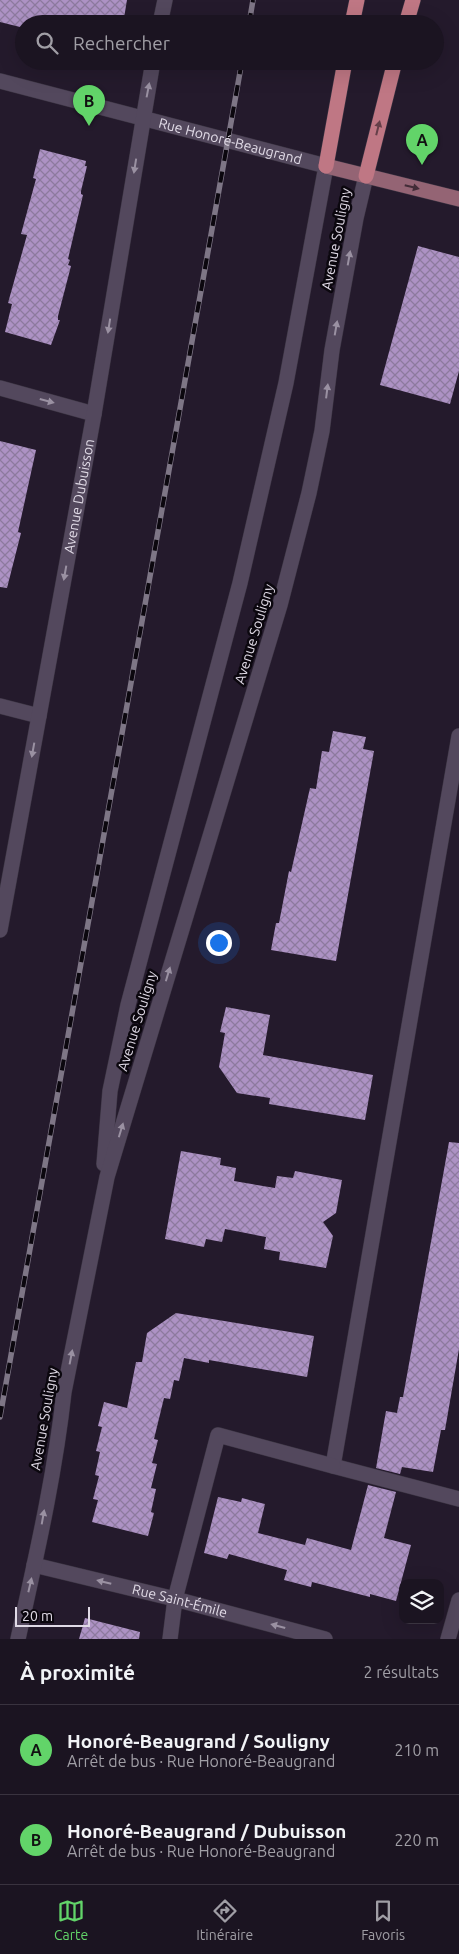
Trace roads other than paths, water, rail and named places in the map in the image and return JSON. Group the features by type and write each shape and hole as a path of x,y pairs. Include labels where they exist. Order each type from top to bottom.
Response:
{"highway":[{"path":"354,15 356,0"},
{"path":"409,15 413,0"},
{"name":"Avenue Souligny","path":"326,166 343,70"},
{"name":"Avenue Souligny","path":"366,176 393,70"}],"main road":[{"name":"Rue Honoré-Beaugrand","path":"326,166 459,199"}],"street":[{"path":"162,15 165,0"},
{"name":"Avenue Dubuisson","path":"0,930 94,414 151,70"},
{"name":"Rue Honoré-Beaugrand","path":"0,81 326,166"},
{"name":"Avenue Souligny","path":"101,1205 110,1091 124,1024 240,583 286,383 326,166"},
{"name":"Avenue Souligny","path":"18,1639 34,1565 59,1432 64,1392 101,1205 112,1161 280,604 298,536 322,431 334,342 356,218 366,176"},
{"path":"0,388 94,414"},
{"path":"0,706 38,716"},
{"path":"333,1466 459,736"},
{"path":"170,1639 175,1599 218,1435 459,1499"},
{"name":"Rue Saint-Émile","path":"34,1565 175,1599 326,1639"},
{"path":"448,1639 459,1600"}],"railway":[{"path":"250,15 253,0"},
{"path":"0,1417 240,70"}],"place":[{"name":"Honoré-Beaugrand / Dubuisson","path":"89,126"},
{"name":"Honoré-Beaugrand / Souligny","path":"422,165"}]}
